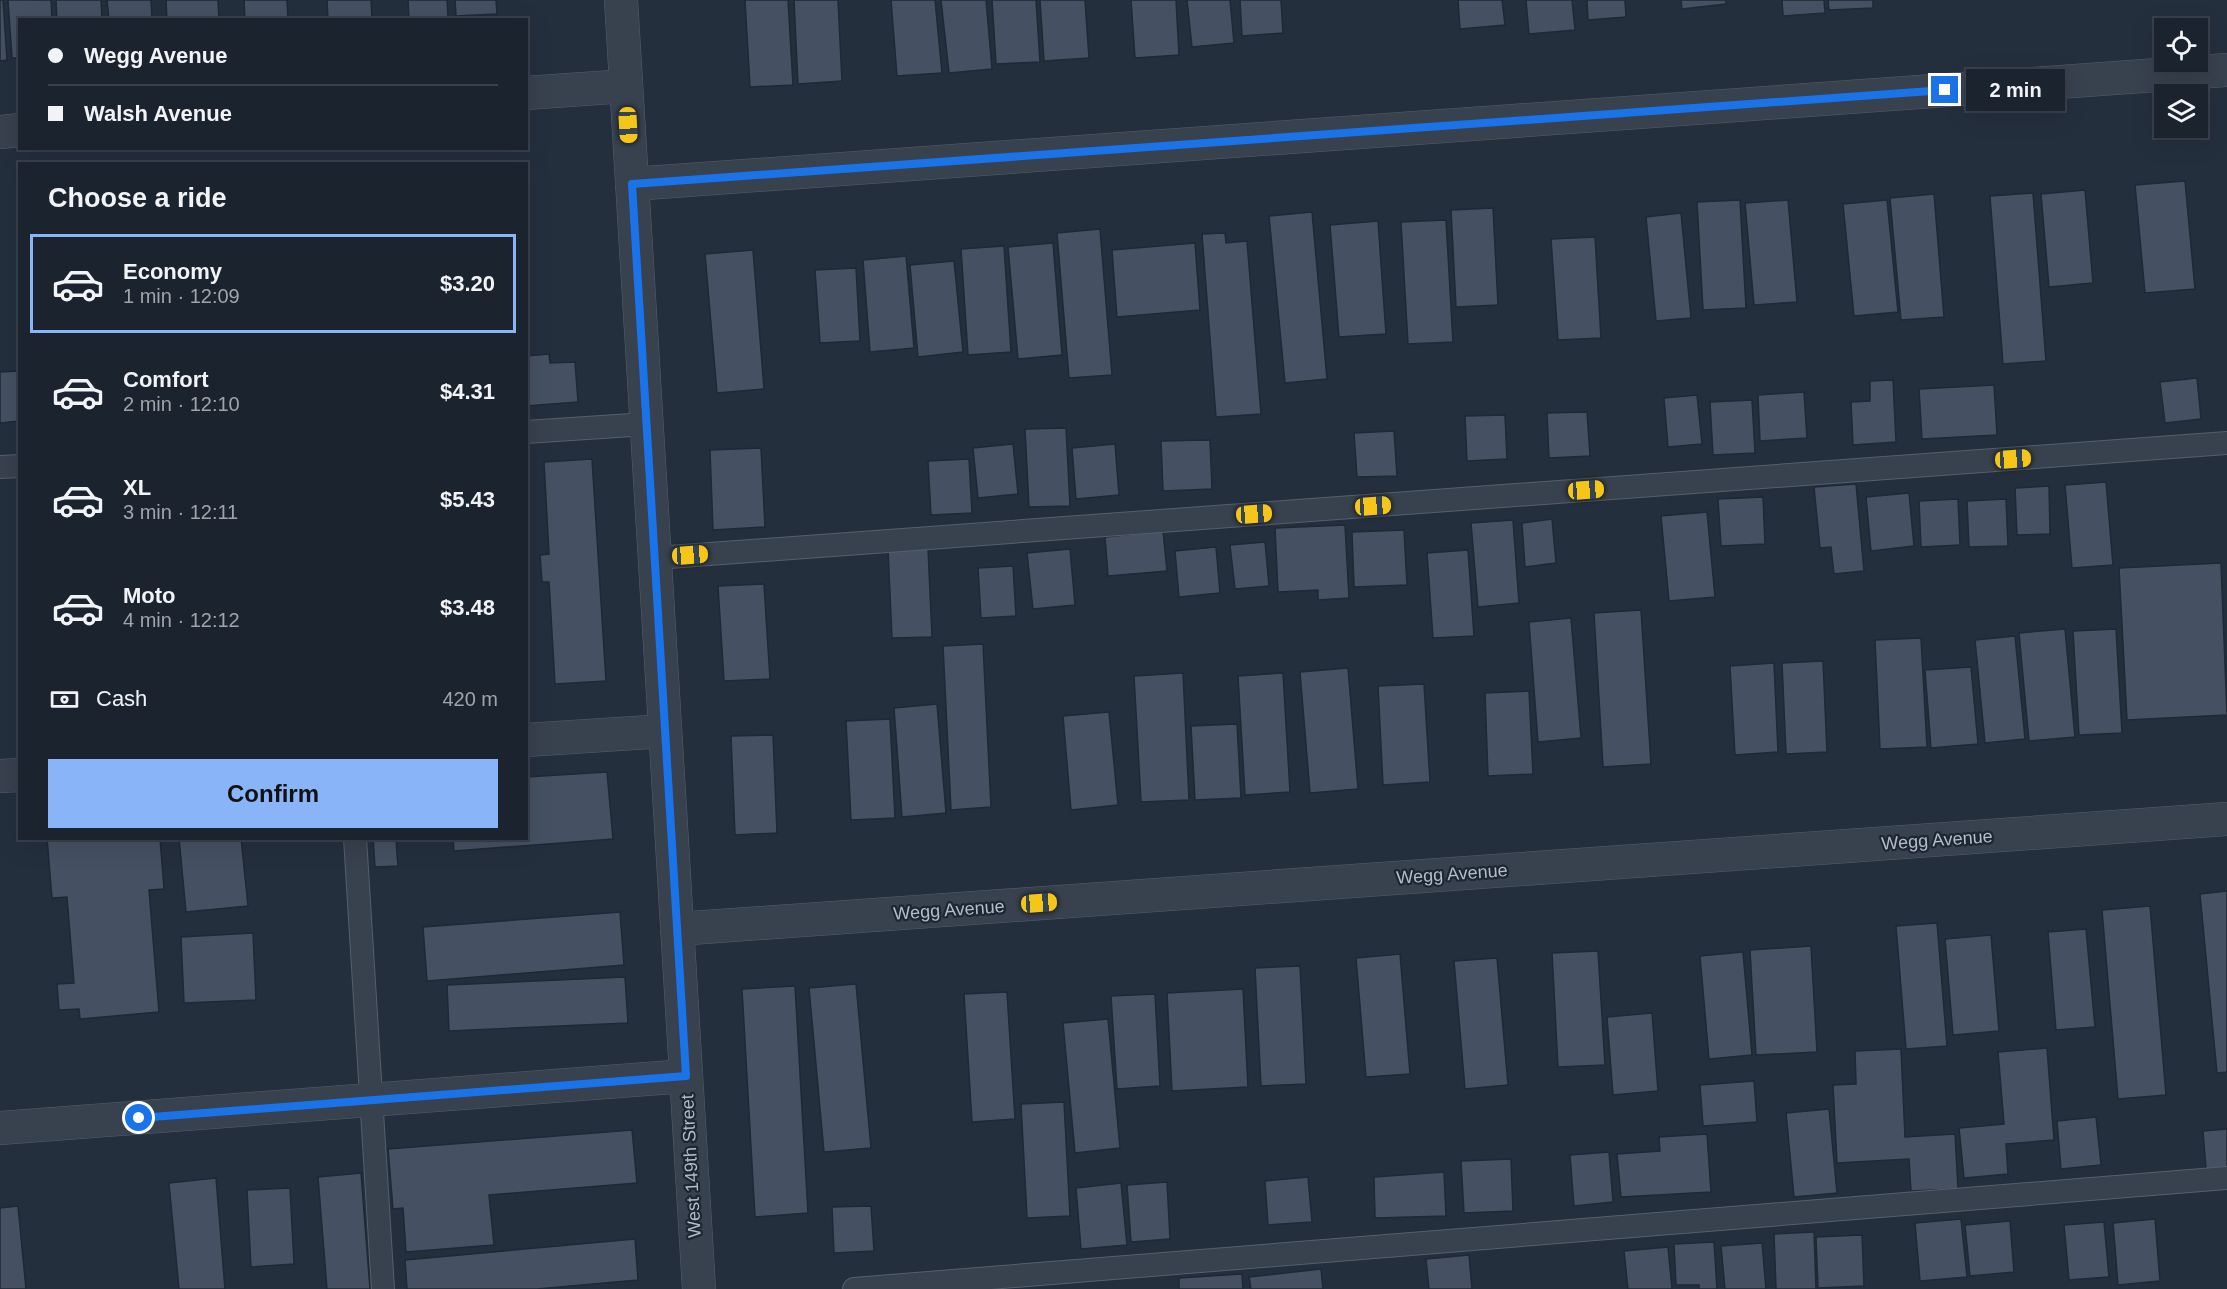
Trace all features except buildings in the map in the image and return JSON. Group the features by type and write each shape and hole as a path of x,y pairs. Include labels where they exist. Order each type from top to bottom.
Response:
{"street":[{"name":"West 149th Street","path":"621,0 699,1289"},
{"path":"632,184 2227,70"},
{"path":"528,93 626,86"},
{"path":"0,132 18,130"},
{"path":"528,740 665,731"},
{"path":"0,776 18,775"},
{"name":"Wegg Avenue","path":"677,929 2227,819"},
{"path":"0,1128 686,1076"}],"lane":[{"path":"528,432 647,424"},
{"path":"655,558 2227,443"},
{"path":"0,467 18,466"},
{"path":"355,840 383,1289"},
{"path":"854,1289 2227,1178"}],"route":[{"path":"139,1118 686,1076 632,184 1945,90"}]}
